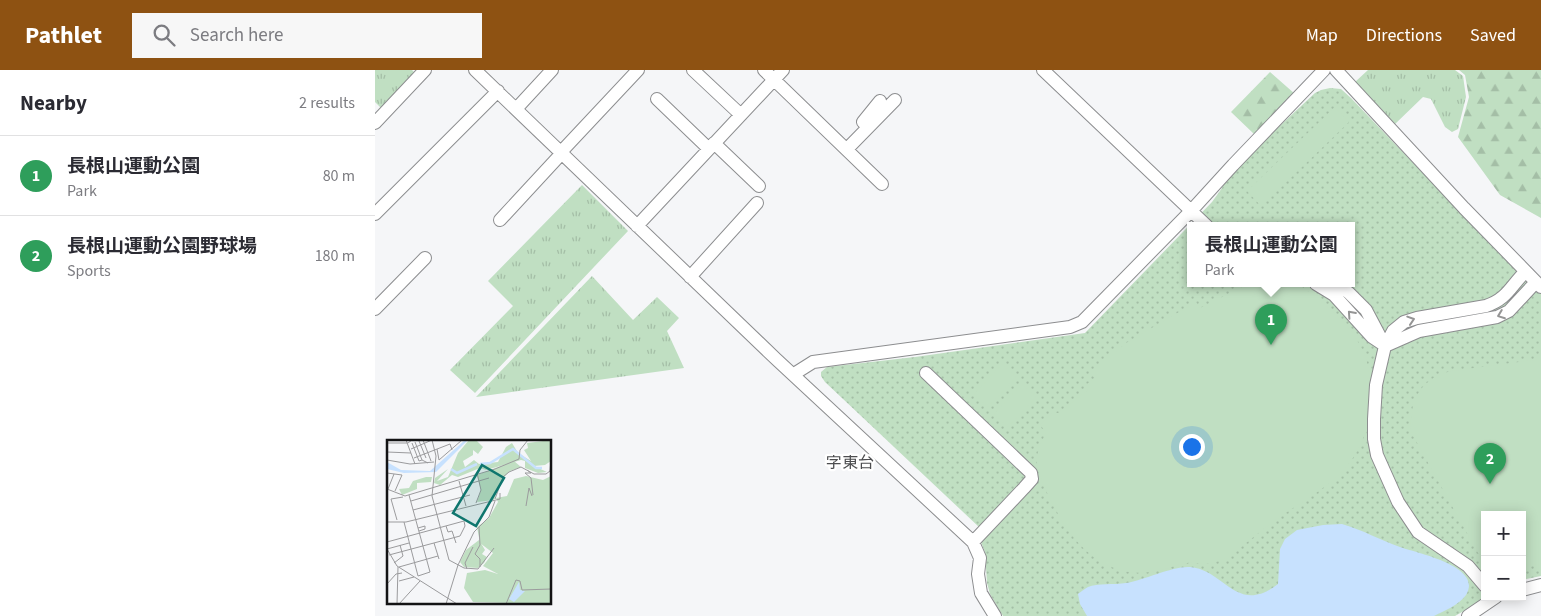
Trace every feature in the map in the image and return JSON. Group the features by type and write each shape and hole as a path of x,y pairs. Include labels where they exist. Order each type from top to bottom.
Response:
{"street":[{"path":"375,123 425,70"},
{"path":"475,70 775,358 973,542 980,558 978,574 981,593 995,616"},
{"path":"516,108 552,70"},
{"path":"500,220 638,70"},
{"path":"693,70 741,115"},
{"path":"765,70 779,75 845,148 882,184"},
{"path":"1043,70 1203,222"},
{"path":"794,374 813,362 1070,327 1082,322 1191,211 1324,70"},
{"path":"1336,70 1412,153 1539,285 1509,311 1497,317 1419,331 1385,346"},
{"path":"637,226 779,75"},
{"path":"375,214 497,91"},
{"path":"657,99 759,186"},
{"path":"845,148 895,100"},
{"path":"845,148 880,101"},
{"path":"690,277 757,203"},
{"path":"375,309 425,258"},
{"path":"1481,581 1468,566 1418,532 1398,502 1377,455 1374,439 1376,385 1385,346 1393,331 1405,322 1417,318 1486,306 1493,303 1507,294 1525,272"},
{"path":"1321,287 1334,295 1372,337 1385,346"},
{"path":"1341,287 1367,310 1385,346"},
{"path":"926,373 1031,473 1032,479 973,542"},
{"path":"1526,589 1541,585"},
{"path":"1468,616 1489,601"}],"green space":[{"path":"375,70 412,70 417,75 383,110 375,102"},
{"path":"1368,70 1455,70 1463,76 1466,97 1458,129 1452,132 1445,127 1431,99 1423,97 1394,125 1355,82"},
{"path":"1459,70 1541,70 1541,218 1500,195 1458,137 1469,97 1465,75"},
{"path":"1270,72 1295,94 1254,134 1231,112"},
{"path":"1330,88 1341,89 1502,256 1541,293 1541,576 1526,579 1526,511 1481,511 1481,600 1455,616 1003,616 990,594 987,583 985,552 981,542 979,527 825,382 821,376 821,372 827,367 915,357 1085,333 1187,228 1187,287 1355,287 1355,222 1193,222 1212,202 1222,188 1228,174 1315,93"},
{"path":"1335,107 1349,122 1261,206 1247,191"},
{"path":"582,185 628,231 475,393 450,370 513,306 488,281"},
{"path":"592,276 633,320 657,297 679,318 667,331 684,368 476,397"},
{"path":"1242,287 1302,287 1328,307 1344,323 1363,351 1370,379 1369,415 1366,431 1360,446 1341,473 1316,493 1276,519 1227,558 1205,564 1187,563 1150,572 1134,573 1120,570 1106,565 1094,557 1082,547 1063,523 1046,491 1038,469 1038,450 1046,432 1040,425 1053,412 1058,413 1089,389 1087,384 1095,378 1090,373 1126,343 1196,302 1200,308"},
{"path":"1541,359 1541,564 1526,565 1526,511 1481,511 1481,554 1478,553 1411,432 1412,410 1419,392 1432,379 1452,371"},
{"path":"1002,364 1016,377 988,407 974,394"},
{"path":"1022,384 1036,397 1008,427 994,414"}],"water":[{"path":"1342,524 1400,547 1446,562 1466,576 1469,585 1466,595 1455,605 1434,616 1087,616 1080,604 1078,594 1088,587 1126,583 1183,567 1202,570 1241,593 1252,595 1264,593 1278,584 1280,549 1285,539 1297,530 1323,525"}],"place":[{"name":"長根山運動公園","path":"1271,345"},
{"name":"長根山運動公園野球場","path":"1490,484"}],"district":[{"name":"字東台","path":"850,462"}]}
